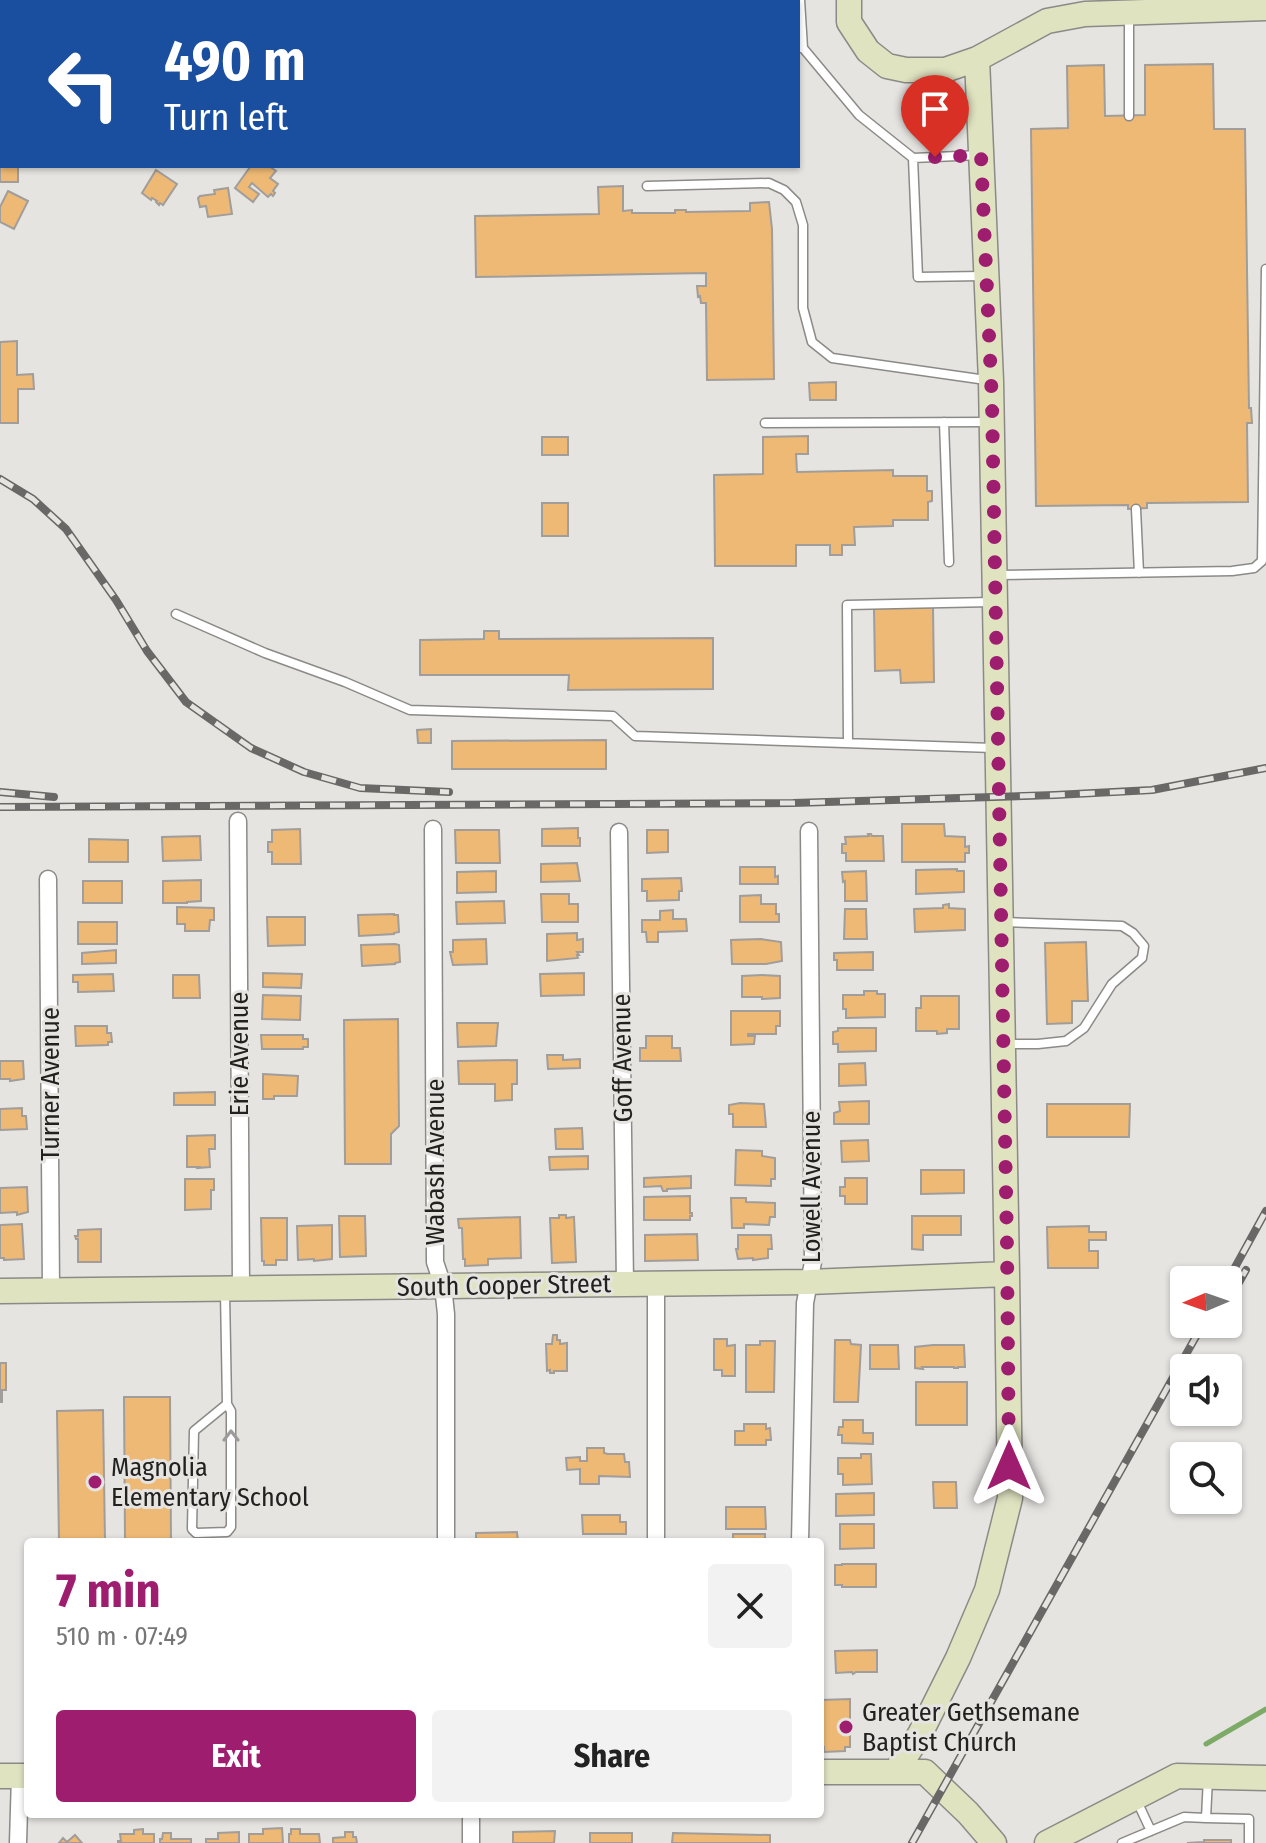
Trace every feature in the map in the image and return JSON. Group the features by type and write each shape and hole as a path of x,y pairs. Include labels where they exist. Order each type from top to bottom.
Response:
{"main road":[{"path":"849,0 849,22 868,51 887,66 906,70 945,70 977,59 1047,21 1085,14 1266,8"},
{"path":"896,1771 920,1734 987,1590 1010,1498 992,422 977,59"},
{"name":"South Cooper Street","path":"0,1291 809,1282 1007,1274"},
{"path":"824,1772 925,1772 994,1843"},
{"path":"1047,1843 1177,1776 1266,1778"}],"street":[{"name":"Erie Avenue","path":"233,1287 238,821"},
{"name":"Wabash Avenue","path":"433,829 435,1262 443,1286 446,1314 446,1538"},
{"name":"Lowell Avenue","path":"800,1538 805,1308 813,1262 809,831"},
{"name":"Goff Avenue","path":"619,832 625,1284"},
{"name":"Turner Avenue","path":"48,879 51,1290"},
{"path":"656,1283 656,1538"},
{"path":"16,1776 18,1843"},
{"path":"471,1818 471,1843"}],"lane":[{"path":"800,0 800,48 859,115 913,158 981,155"},
{"path":"1129,12 1129,116"},
{"path":"913,158 918,277 987,275"},
{"path":"647,186 769,183 784,190 796,202 803,225 803,308 812,342 832,358 991,381"},
{"path":"994,575 1232,571 1254,568 1262,561 1266,269"},
{"path":"944,422 949,562"},
{"path":"765,423 992,422"},
{"path":"1136,509 1139,573"},
{"path":"848,743 847,605 995,602"},
{"path":"176,614 410,710 613,716 635,736 998,748"},
{"path":"1001,922 1122,926 1144,946 1142,958 1112,984 1084,1028 1066,1041 1003,1044"},
{"path":"227,1404 194,1431 192,1529 196,1533 227,1532 231,1527 231,1411 227,1404 233,1287"},
{"path":"1206,1818 1209,1776"},
{"path":"1136,1797 1151,1831"},
{"path":"1122,1843 1184,1817 1249,1819 1249,1843"}],"building":[{"path":"1213,64 1214,129 1245,129 1249,408 1252,423 1247,423 1248,502 1147,503 1147,508 1128,509 1128,505 1036,506 1031,129 1068,128 1067,66 1104,65 1105,116 1145,115 1145,65"},
{"path":"0,168 18,168 18,182 0,182"},
{"path":"249,168 272,168 276,171 270,178 278,184 273,196 268,197 252,183 249,187 259,194 253,202 235,188"},
{"path":"156,170 177,184 163,205 142,193"},
{"path":"623,186 623,211 632,210 632,213 750,211 750,203 769,202 774,379 707,380 706,303 701,303 697,286 706,286 706,273 476,277 475,216 599,214 598,187"},
{"path":"228,188 232,214 208,217 206,206 200,207 198,198 215,194 214,190"},
{"path":"8,191 28,201 14,229 0,222 0,207"},
{"path":"17,341 17,375 33,374 34,389 18,389 18,423 0,423 0,342"},
{"path":"836,382 836,400 810,400 809,383"},
{"path":"808,436 808,454 796,454 797,472 893,470 893,476 927,476 927,491 932,491 932,501 928,502 928,520 893,520 893,526 854,527 855,545 842,545 842,555 830,555 830,545 796,545 796,566 715,566 714,475 763,474 763,437"},
{"path":"542,437 568,437 568,455 542,455"},
{"path":"542,503 568,503 568,536 542,536"},
{"path":"933,607 934,682 901,683 900,670 875,671 874,608"},
{"path":"484,631 499,631 499,639 713,638 713,689 568,690 569,675 420,675 420,640 484,639"},
{"path":"431,729 431,743 418,743 417,730"},
{"path":"606,740 606,769 452,769 452,741"},
{"path":"902,824 944,824 945,836 965,837 965,847 969,846 969,853 965,853 965,862 902,862"},
{"path":"578,828 580,846 542,846 542,829"},
{"path":"300,829 301,864 272,864 268,842 272,842 272,830"},
{"path":"455,830 499,830 500,863 456,863"},
{"path":"647,830 668,830 668,852 647,853"},
{"path":"200,836 201,860 163,861 162,837"},
{"path":"883,836 884,861 846,861 846,853 842,853 845,837"},
{"path":"89,839 128,840 128,862 89,862"},
{"path":"577,863 580,881 541,882 541,864"},
{"path":"740,867 775,867 778,884 740,884"},
{"path":"916,870 964,871 964,892 916,894"},
{"path":"496,871 496,892 457,893 457,872"},
{"path":"866,871 867,901 845,901 842,872"},
{"path":"681,878 679,900 647,901 647,891 642,891 642,879"},
{"path":"201,880 201,901 163,903 163,881"},
{"path":"83,881 122,881 122,903 83,903"},
{"path":"541,894 569,894 569,904 578,904 578,922 542,922"},
{"path":"761,895 761,904 776,904 779,922 740,922 740,896"},
{"path":"504,901 505,923 457,924 456,902"},
{"path":"949,904 949,908 965,909 965,930 915,932 914,909 943,908 943,905"},
{"path":"177,907 214,908 214,920 210,920 209,931 185,931 185,924 177,924"},
{"path":"845,909 866,909 867,939 844,939"},
{"path":"673,910 673,919 686,919 687,931 658,932 658,942 647,942 646,932 642,932 642,920 660,920 660,911"},
{"path":"358,915 398,915 399,932 359,936"},
{"path":"267,917 305,917 305,945 268,946"},
{"path":"78,922 117,922 117,944 78,944"},
{"path":"577,933 577,940 583,939 583,952 577,952 578,958 547,961 547,934"},
{"path":"486,939 487,964 453,965 450,952 453,952 453,940"},
{"path":"731,940 781,942 782,961 732,964"},
{"path":"1086,942 1088,1001 1072,1001 1072,1023 1047,1024 1045,943"},
{"path":"361,945 399,945 400,962 362,966"},
{"path":"116,950 116,963 82,964 82,953"},
{"path":"873,952 873,970 837,970 834,953"},
{"path":"263,973 302,974 301,988 263,987"},
{"path":"584,973 584,995 541,996 540,974"},
{"path":"113,974 114,991 78,992 78,982 73,982 73,975"},
{"path":"173,975 199,975 200,998 173,998"},
{"path":"742,976 780,976 780,998 742,997"},
{"path":"864,991 885,994 885,1017 846,1018 843,995 864,995"},
{"path":"263,995 301,996 300,1020 262,1019"},
{"path":"921,996 959,996 959,1029 947,1029 947,1033 937,1034 937,1031 916,1031 916,1008 921,1008"},
{"path":"731,1011 780,1011 780,1026 776,1026 776,1034 748,1034 755,1036 754,1044 731,1045"},
{"path":"398,1019 399,1126 391,1134 391,1164 345,1164 344,1020"},
{"path":"457,1023 498,1023 496,1046 458,1047"},
{"path":"75,1026 107,1026 112,1042 108,1045 76,1046"},
{"path":"838,1028 876,1028 876,1051 838,1052 838,1044 833,1044 833,1032"},
{"path":"261,1035 303,1035 303,1039 308,1039 308,1047 262,1049"},
{"path":"646,1036 672,1036 672,1048 680,1048 681,1061 640,1061 640,1048 646,1048"},
{"path":"547,1055 563,1055 563,1060 580,1059 580,1068 548,1069"},
{"path":"517,1060 517,1084 512,1084 512,1100 495,1101 495,1084 459,1084 458,1061"},
{"path":"0,1061 23,1061 24,1079 0,1079"},
{"path":"865,1063 866,1085 839,1086 839,1064"},
{"path":"263,1074 298,1076 297,1096 263,1099"},
{"path":"215,1092 215,1105 174,1105 174,1093"},
{"path":"869,1101 869,1124 834,1124 834,1113 840,1111 839,1102"},
{"path":"764,1104 766,1127 733,1127 729,1105"},
{"path":"1047,1104 1130,1104 1129,1137 1047,1137"},
{"path":"22,1108 27,1129 0,1130 0,1109"},
{"path":"582,1128 583,1149 556,1149 555,1129"},
{"path":"215,1135 215,1149 209,1149 210,1167 187,1167 187,1136"},
{"path":"868,1140 869,1161 842,1162 841,1141"},
{"path":"736,1150 762,1151 762,1156 775,1158 775,1179 771,1179 771,1186 735,1185"},
{"path":"588,1156 588,1169 550,1170 549,1157"},
{"path":"921,1170 964,1170 964,1193 921,1194"},
{"path":"691,1176 691,1188 663,1191 661,1186 644,1187 644,1178"},
{"path":"845,1178 867,1178 867,1204 845,1204 845,1196 840,1196 840,1187 845,1187"},
{"path":"185,1179 214,1179 211,1209 185,1210"},
{"path":"27,1187 28,1212 17,1215 17,1212 0,1213 0,1188"},
{"path":"690,1196 690,1220 644,1220 644,1197"},
{"path":"731,1198 775,1203 775,1217 770,1217 769,1225 744,1224 744,1228 732,1228"},
{"path":"559,1215 574,1217 576,1262 552,1263 550,1218 559,1218"},
{"path":"339,1216 365,1216 366,1256 340,1257"},
{"path":"912,1216 961,1216 961,1235 923,1235 923,1250 912,1249"},
{"path":"520,1217 521,1258 488,1259 488,1265 465,1266 462,1228 459,1228 458,1219"},
{"path":"261,1218 287,1218 287,1260 276,1260 276,1265 264,1265"},
{"path":"22,1224 24,1259 0,1258 0,1225"},
{"path":"332,1225 332,1259 298,1260 297,1226"},
{"path":"1089,1226 1089,1232 1106,1232 1106,1240 1089,1240 1089,1251 1098,1251 1098,1268 1048,1268 1047,1227"},
{"path":"101,1229 101,1262 78,1262 78,1239 75,1236 78,1236 78,1230"},
{"path":"697,1234 698,1260 645,1261 645,1235"},
{"path":"738,1235 771,1235 772,1249 768,1249 768,1258 738,1259"},
{"path":"553,1335 557,1335 560,1344 567,1343 567,1371 547,1371 546,1344 552,1344"},
{"path":"714,1339 727,1339 727,1346 735,1345 735,1376 722,1376 722,1370 714,1370"},
{"path":"835,1340 850,1340 851,1344 861,1345 858,1402 834,1402"},
{"path":"760,1341 775,1341 774,1392 746,1392 746,1345 760,1345"},
{"path":"870,1345 898,1345 899,1369 870,1369"},
{"path":"964,1345 965,1367 915,1368 915,1347"},
{"path":"0,1363 6,1363 6,1390 2,1390 2,1402 0,1402"},
{"path":"916,1382 967,1382 967,1425 916,1425"},
{"path":"124,1397 170,1397 171,1538 125,1538"},
{"path":"103,1410 105,1538 59,1538 57,1411"},
{"path":"843,1420 863,1420 863,1433 873,1433 873,1444 842,1443 842,1435 838,1435"},
{"path":"744,1424 766,1424 766,1429 770,1428 771,1440 766,1440 766,1445 735,1445 735,1431 744,1431"},
{"path":"587,1448 604,1448 604,1453 624,1454 625,1462 629,1462 630,1477 599,1476 599,1484 580,1484 580,1469 567,1470 566,1458 580,1457 580,1461 587,1461"},
{"path":"861,1454 871,1454 872,1484 843,1485 843,1474 838,1474 838,1458 861,1458"},
{"path":"933,1482 956,1482 957,1508 934,1508"},
{"path":"874,1493 874,1515 836,1516 836,1494"},
{"path":"726,1507 765,1507 766,1529 726,1529"},
{"path":"582,1515 620,1515 620,1522 626,1522 626,1534 583,1534"},
{"path":"840,1524 874,1524 874,1548 840,1549"},
{"path":"517,1532 518,1538 476,1538 476,1533"},
{"path":"733,1534 765,1534 765,1538 733,1538"},
{"path":"876,1564 876,1587 835,1585 835,1565"},
{"path":"877,1650 877,1672 836,1673 835,1651"},
{"path":"850,1699 850,1747 845,1747 845,1751 824,1752 824,1700"},
{"path":"282,1828 283,1843 249,1843 249,1834 263,1834 263,1829"},
{"path":"143,1829 143,1834 154,1834 154,1843 118,1843 121,1841 120,1834 134,1834 134,1830"},
{"path":"291,1829 300,1829 300,1834 319,1834 320,1843 289,1843"},
{"path":"555,1831 554,1843 513,1843 513,1832"},
{"path":"239,1832 239,1843 206,1843 206,1839 218,1839 218,1833"},
{"path":"345,1832 353,1832 357,1843 333,1843 333,1838 345,1837"},
{"path":"163,1833 171,1833 171,1839 191,1839 191,1843 160,1843"},
{"path":"590,1833 632,1833 632,1843 590,1843"},
{"path":"673,1833 770,1835 770,1843 672,1843"},
{"path":"75,1835 82,1843 59,1843 63,1838 67,1842"},
{"path":"1231,1840 1231,1843 1187,1843"}],"waterway":[{"path":"1206,1744 1266,1709"}],"railway":[{"path":"0,479 33,499 66,529 147,651 186,702 251,748 304,772 360,788 449,792"},
{"path":"0,807 793,803 1055,795 1152,790 1266,768"},
{"path":"0,792 54,797"},
{"path":"1236,1266 1266,1211"},
{"path":"1242,1277 1246,1270"},
{"path":"912,1843 1195,1338"}],"place":[{"name":"Magnolia Elementary School","path":"95,1482"},
{"name":"Greater Gethsemane Baptist Church","path":"846,1727"}],"route":[{"path":"935,157 981,155 992,402 1009,1466"}]}
